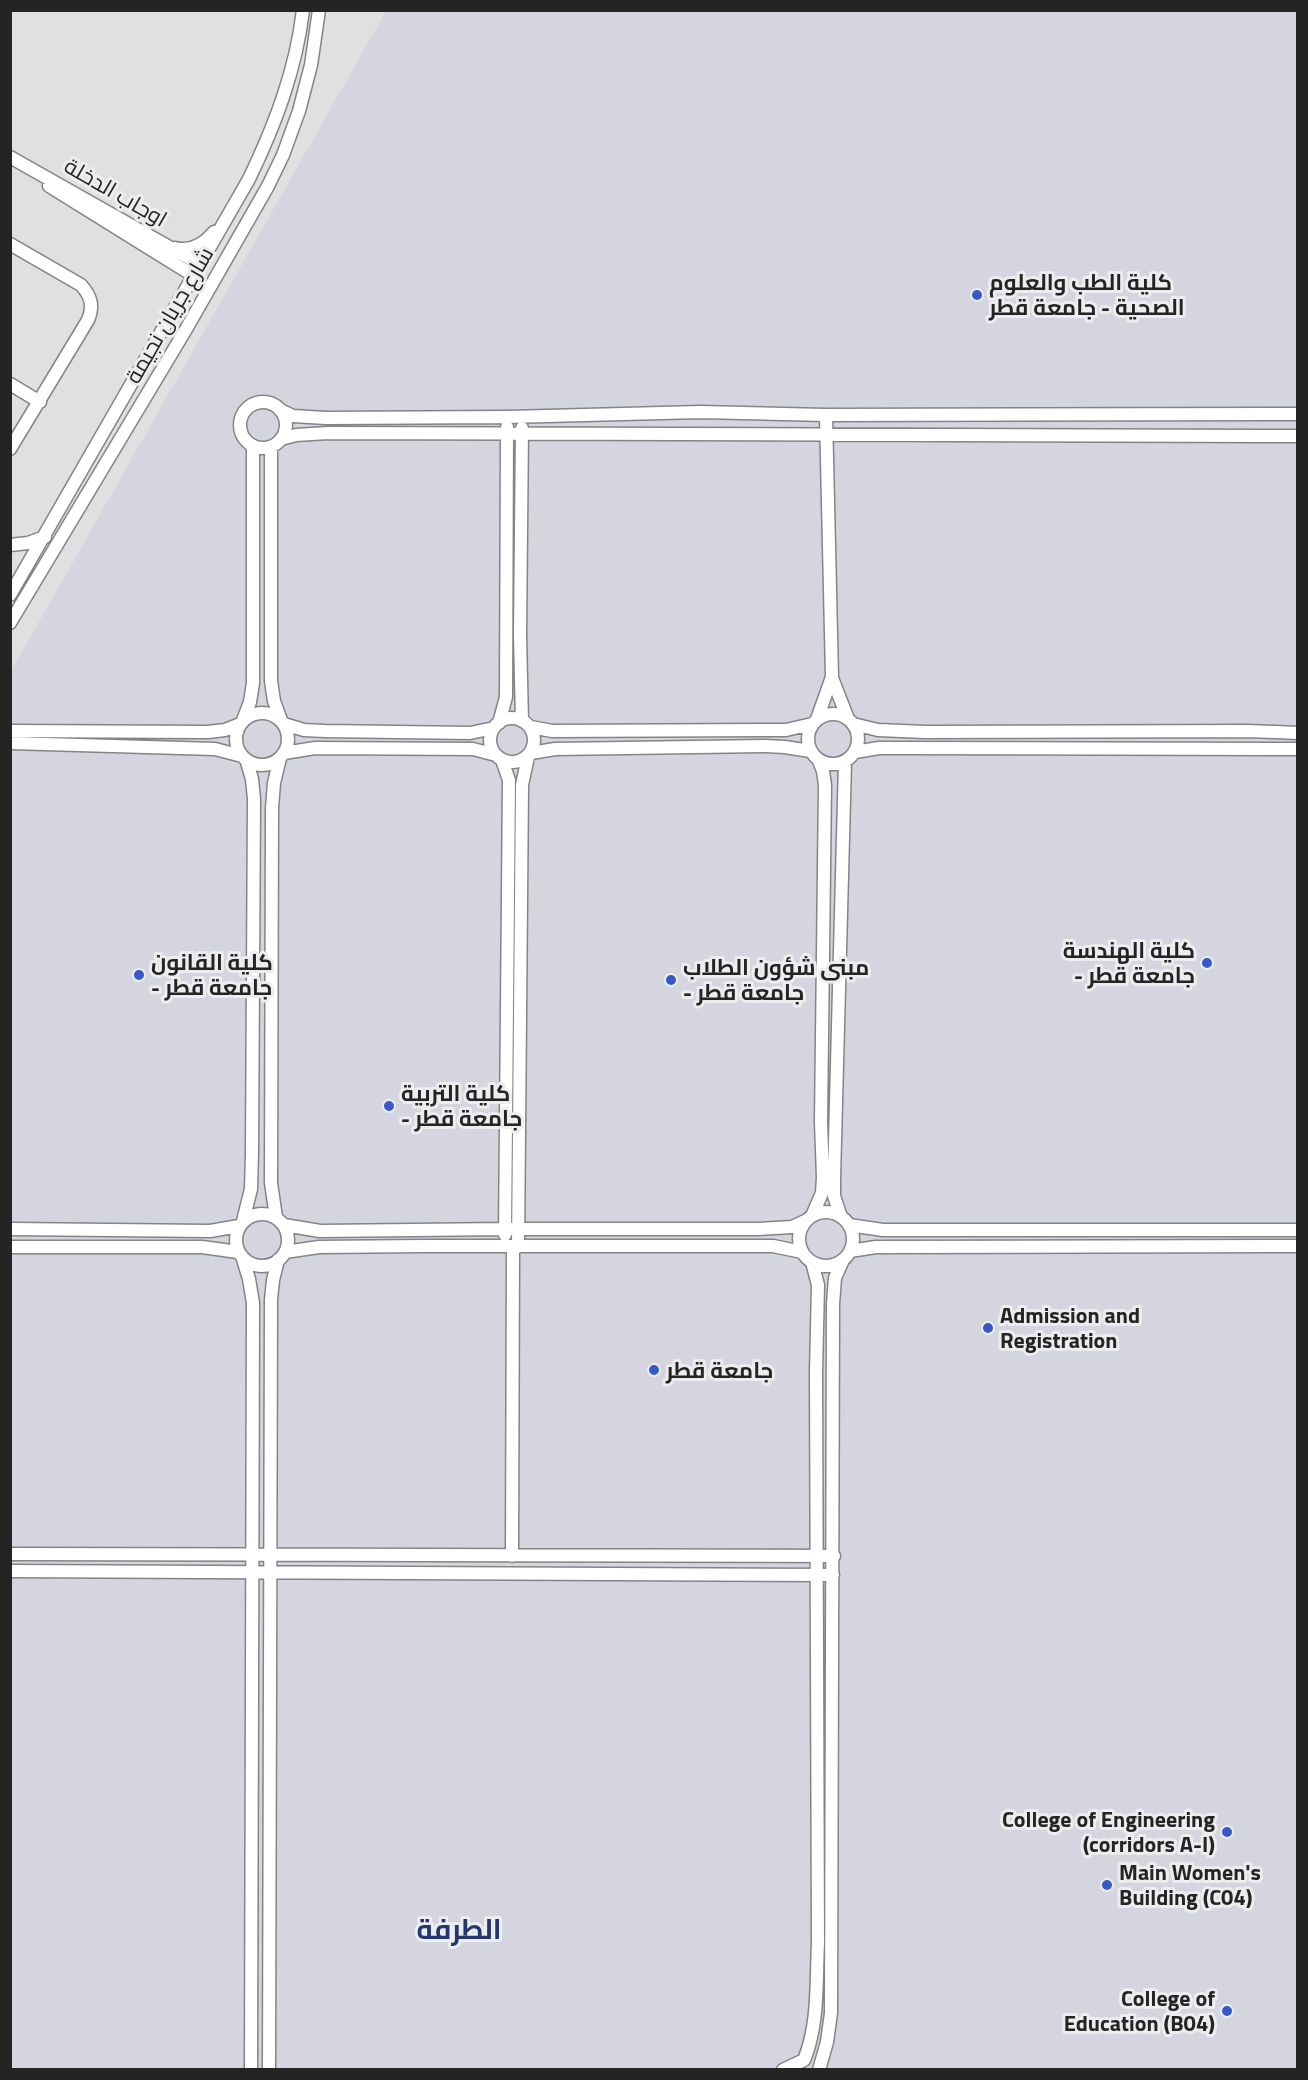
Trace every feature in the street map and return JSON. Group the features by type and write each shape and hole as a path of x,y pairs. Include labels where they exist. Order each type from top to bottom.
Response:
{"street":[{"name":"شارع جريان نجيمة","path":"11,594 249,179 273,126 287,85 298,43 303,10"},
{"name":"شارع جريان نجيمة","path":"10,623 179,340 276,171 292,133 302,99 311,65 319,10"},
{"name":"اوجاب الدخلة","path":"10,159 170,247 198,270"},
{"name":"اوجاب الدخلة","path":"10,159 198,270"},
{"path":"170,247 188,249 206,241 215,231 236,192 249,179"},
{"path":"10,244 81,285 88,294 91,304 88,320 10,449"},
{"path":"10,384 40,402"},
{"path":"1298,414 826,416 700,412 507,417 326,418 293,416 264,403 255,404 244,412 240,429 243,437 253,446 262,448 271,447 281,439 312,434 1298,436"},
{"path":"280,410 286,424 281,439"},
{"path":"1006,435 1003,427 1009,415"},
{"path":"519,1573 511,1555 514,1004 522,785 529,755 535,743 526,724 520,635 522,416"},
{"path":"10,743 215,749 244,757 255,764 266,765 282,755 326,748 473,749 513,763 529,755 555,748 765,746 814,756 832,765 845,762 855,752 858,741 832,677 826,416"},
{"path":"507,417 506,697 490,742 509,780 514,1004"},
{"path":"251,2070 252,1303 249,1279 236,1236 249,1200 252,1161 254,799 252,778 244,757 237,748 236,740 250,702 252,683 253,446"},
{"path":"269,2070 271,1300 273,1280 288,1241 280,1221 271,1183 272,808 274,783 288,736 274,701 271,681 271,447"},
{"path":"10,545 28,543 45,537"},
{"path":"506,545 521,544"},
{"path":"10,580 11,594"},
{"path":"507,636 520,635"},
{"path":"819,2070 827,2042 831,2013 833,1306 835,1278 853,1238 828,1193 825,785 823,771 807,737 832,677"},
{"path":"10,731 208,732 225,729 242,722 253,714 265,712 282,722 304,730 325,731 470,733 513,718 552,731 786,730 829,714 842,716 878,730 1298,733"},
{"path":"141,732 142,747"},
{"path":"1008,748 1009,732"},
{"path":"1052,748 1051,738 1054,732"},
{"path":"110,733 111,747"},
{"path":"855,752 879,748 1298,749"},
{"path":"802,1252 799,1236 828,1193 845,762"},
{"path":"10,1229 217,1230 241,1224 259,1213 320,1231 759,1229 792,1227 827,1212 845,1221 883,1230 1298,1230"},
{"path":"146,1231 147,1248"},
{"path":"10,1247 202,1247 240,1254 256,1265 268,1265 282,1256 319,1247 773,1246 802,1252 812,1262 827,1266 846,1256 876,1247 1298,1246"},
{"path":"783,2070 804,2060 816,2006 818,1943 818,1285 812,1262"},
{"path":"817,1305 833,1306"},
{"path":"817,1452 834,1452"},
{"path":"817,1529 834,1529"},
{"path":"10,1554 834,1556"},
{"path":"62,1554 63,1571"},
{"path":"501,1573 511,1555"},
{"path":"671,1555 671,1574"},
{"path":"10,1571 834,1575"},
{"path":"818,1943 832,1943"}],"shaded area":[{"name":"جامعة قطر","path":"386,11 1297,11 1297,2069 11,2070 11,671"}],"place":[{"name":"كلية الطب والعلوم الصحية - جامعة قطر","path":"977,295"},
{"name":"كلية الهندسة - جامعة قطر","path":"1207,963"},
{"name":"كلية القانون - جامعة قطر","path":"139,975"},
{"name":"مبنى شؤون الطلاب - جامعة قطر","path":"671,980"},
{"name":"كلية التربية - جامعة قطر","path":"389,1106"},
{"name":"Admission and Registration","path":"988,1328"},
{"name":"جامعة قطر","path":"654,1370"},
{"name":"College of Engineering (corridors A-I)","path":"1227,1832"},
{"name":"Main Women's Building (C04)","path":"1107,1885"},
{"name":"College of Education (B04)","path":"1227,2011"}],"district":[{"name":"الطرفة","path":"459,1928"}]}
